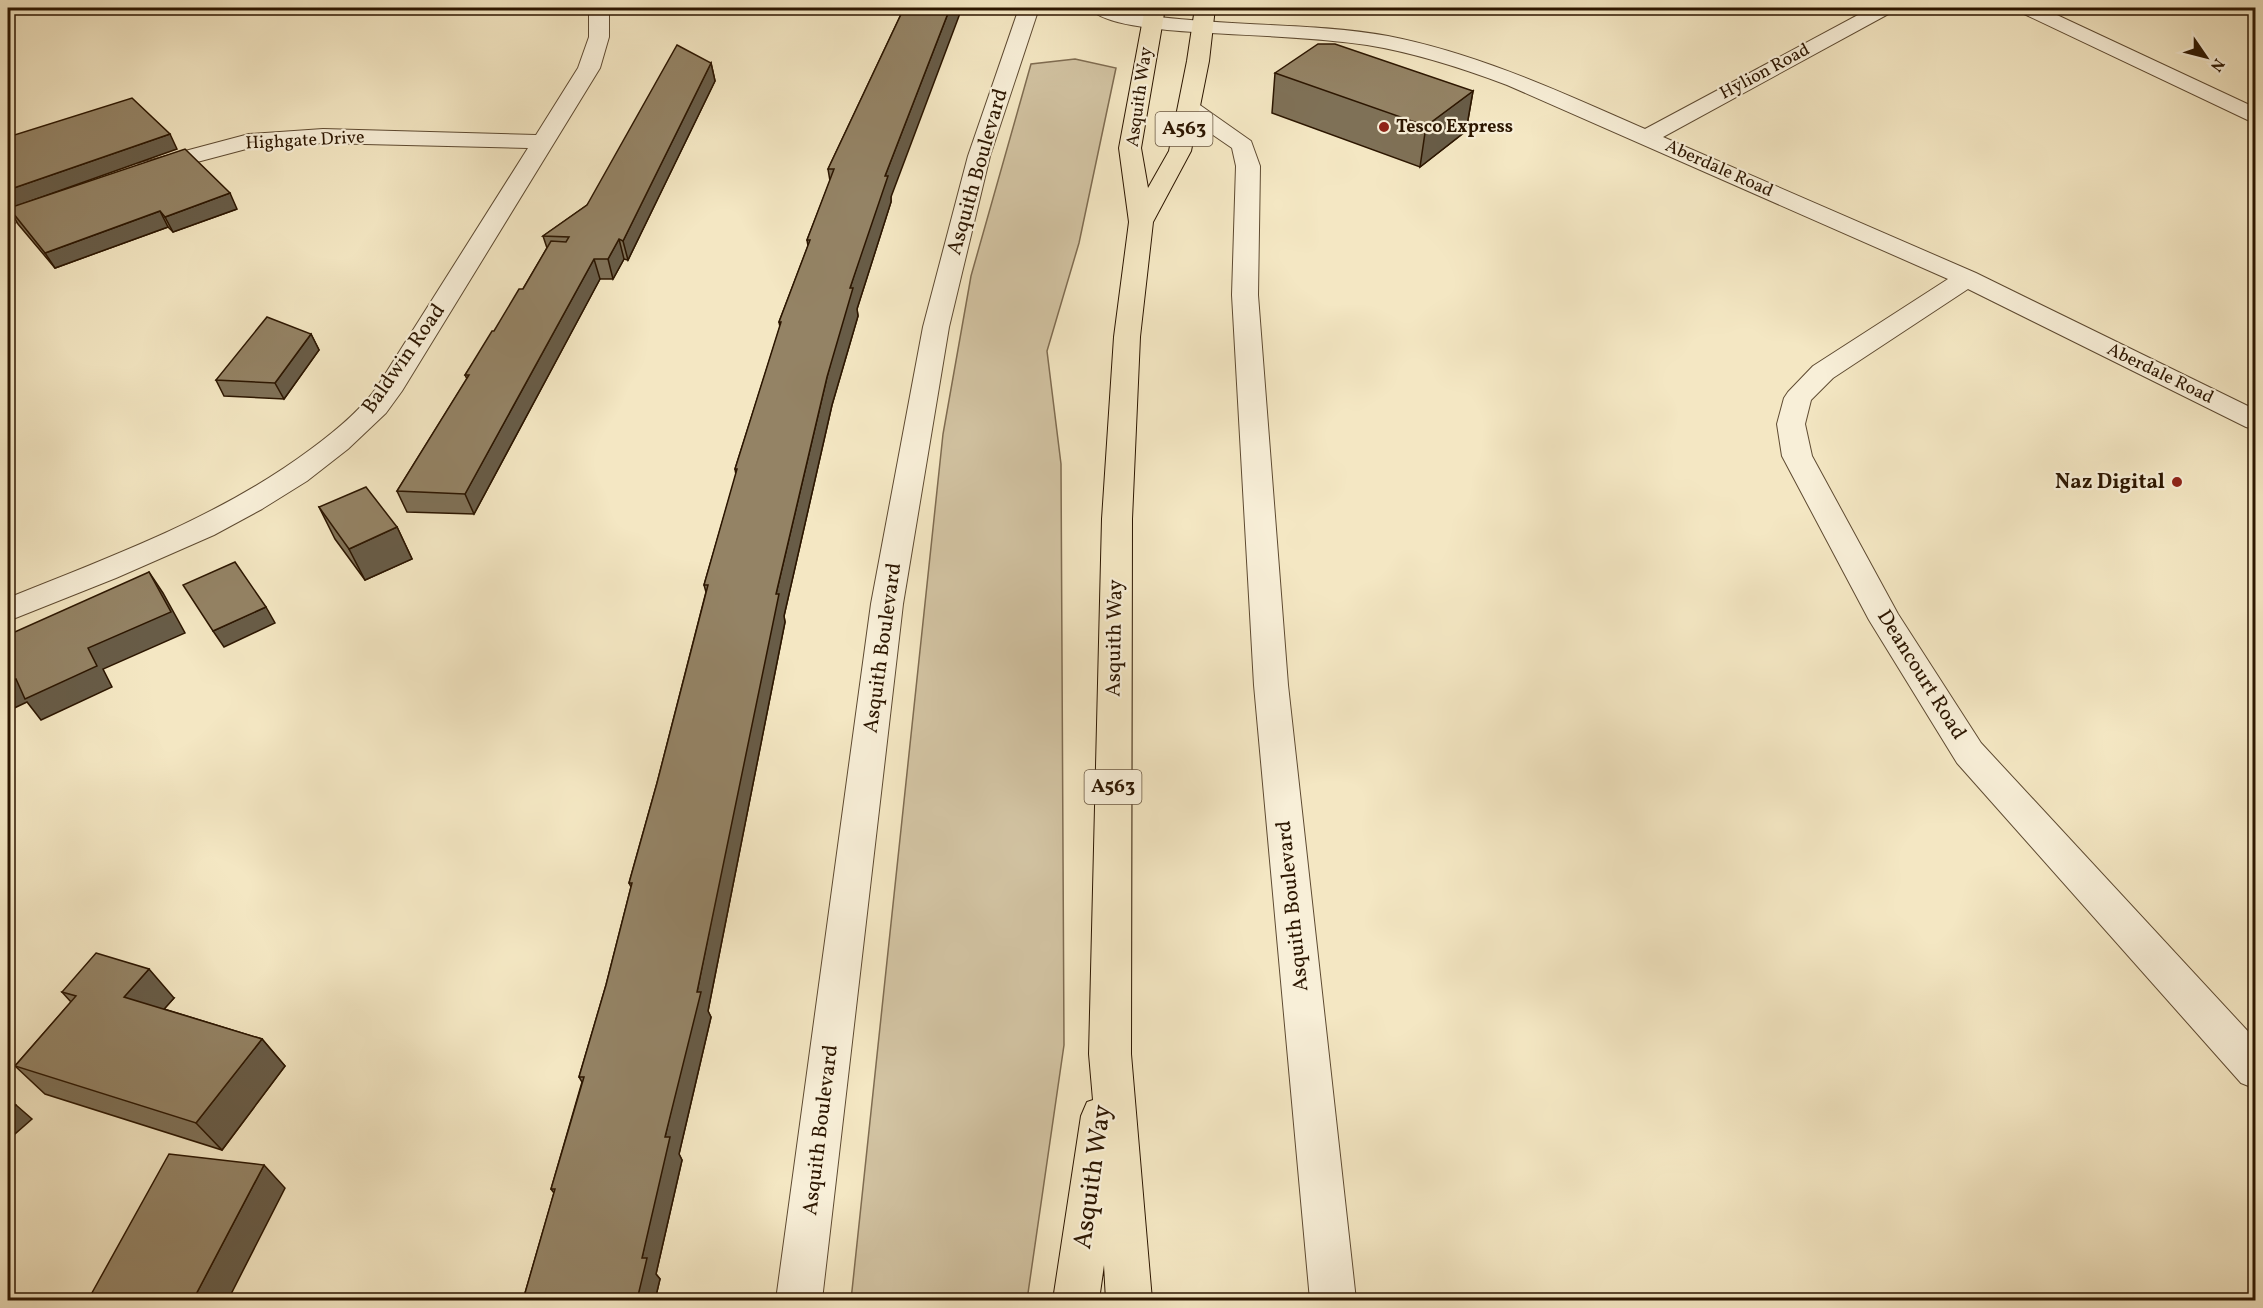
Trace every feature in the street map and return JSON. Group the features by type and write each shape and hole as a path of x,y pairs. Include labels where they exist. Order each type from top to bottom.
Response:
{"highway":[{"name":"Asquith Way","path":"1129,1300 1110,1054 1117,519 1127,337 1141,222 1131,148 1144,58 1153,15"},
{"name":"Asquith Way","path":"1141,222 1180,151 1204,18"},
{"name":"Asquith Way","path":"1076,1300 1110,1054"}],"street":[{"name":"Baldwin Road","path":"8,610 143,554 244,506 317,460 377,406 407,362 589,68 598,37 599,8"},
{"name":"Asquith Boulevard","path":"799,1300 888,604 933,339 979,156 1029,8"},
{"name":"Aberdale Road","path":"1100,8 1110,12 1204,18 1306,34 1380,40 1435,52 1515,80 1967,278 2256,421"},
{"name":"Hylion Road","path":"1646,137 1885,8"},
{"path":"2027,8 2256,117"},
{"path":"1305,13 1308,18 1306,34"},
{"name":"Asquith Boulevard","path":"1189,108 1243,146 1248,166 1245,295 1270,685 1332,1300"},
{"name":"Highgate Drive","path":"125,176 168,161 249,141 323,136 543,142"},
{"path":"8,218 82,192"},
{"name":"Deancourt Road","path":"1967,278 1823,372 1798,398 1791,424 1797,456 1885,620 1969,753 2256,1070"}],"shaded area":[{"path":"1075,59 1116,68 1079,243 1047,351 1061,464 1064,1045 1027,1300 851,1300 943,434 971,276 1031,64"}],"building":[{"path":"904,8 950,8 885,176 888,176 850,288 853,288 827,377 776,594 779,594 697,992 701,992 665,1137 670,1137 642,1258 647,1258 637,1300 523,1300 555,1189 551,1189 584,1077 579,1077 606,985 632,883 629,883 708,585 704,585 737,469 735,469 781,322 779,322 834,169 828,169"},
{"path":"1318,44 1335,44 1473,91 1426,126 1275,73"},
{"path":"677,45 711,63 623,241 619,239 608,259 594,259 465,494 397,491 469,375 465,375 492,331 519,289 523,289 551,241 566,242 569,237 543,236 587,205"},
{"path":"132,98 170,134 8,190 8,137"},
{"path":"185,149 230,193 165,217 160,211 45,253 9,208"},
{"path":"267,317 311,334 275,383 216,380"},
{"path":"366,487 397,527 349,549 319,507"},
{"path":"235,562 266,607 213,631 183,585"},
{"path":"149,572 171,612 88,648 97,666 25,699 16,679 8,682 8,635"},
{"path":"96,953 149,969 124,997 262,1039 196,1123 15,1066 76,996 62,992"},
{"path":"8,1099 16,1105 8,1112"},
{"path":"169,1154 264,1165 193,1300 88,1300"}],"place":[{"name":"Tesco Express","path":"1384,127"},
{"name":"Naz Digital","path":"2177,482"}]}
